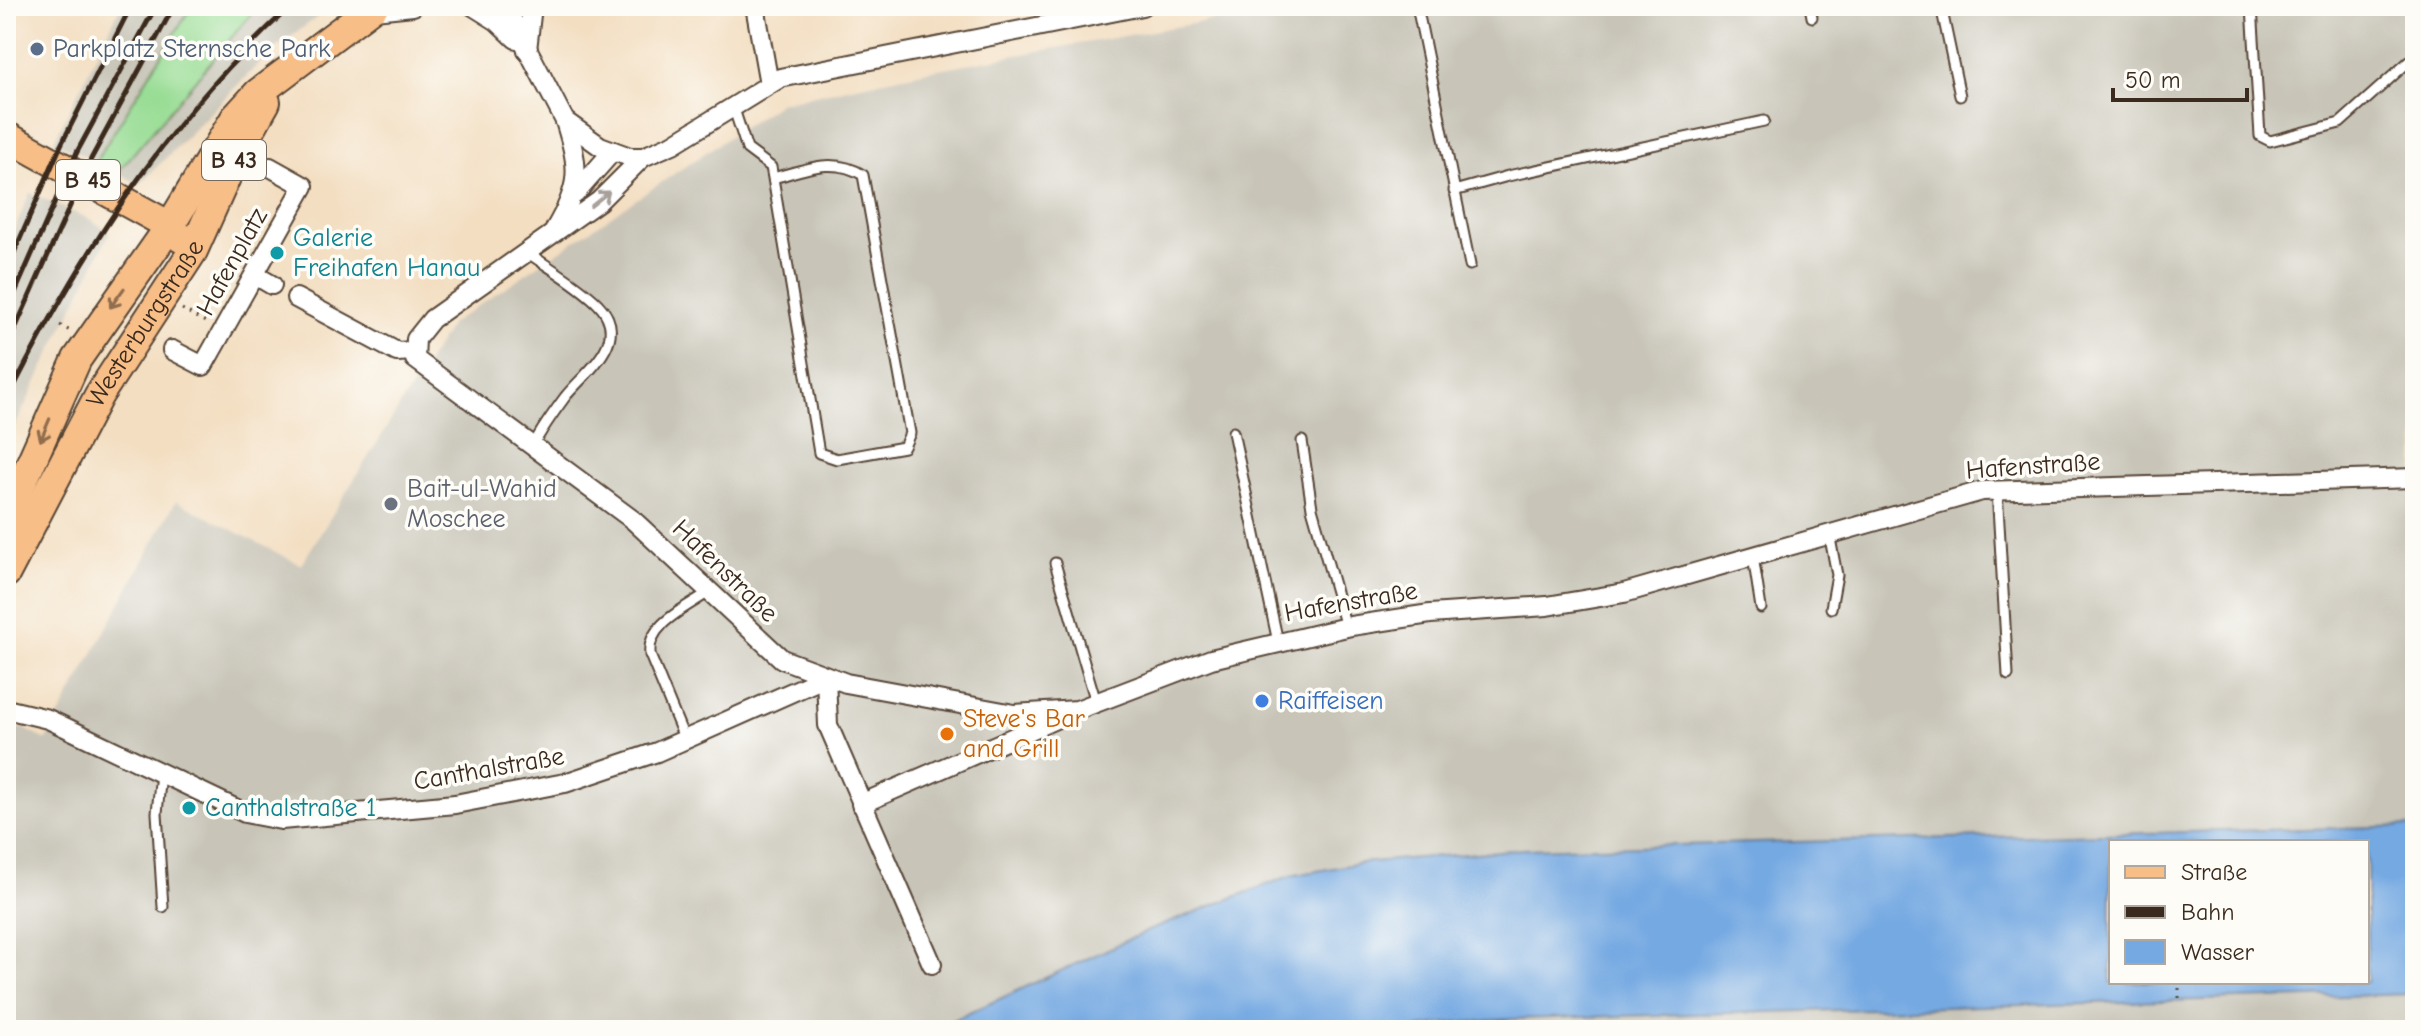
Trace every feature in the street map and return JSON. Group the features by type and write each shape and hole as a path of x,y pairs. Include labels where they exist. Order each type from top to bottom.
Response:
{"main road":[{"name":"Westerburgstraße","path":"6,519 77,359 165,233 235,118 258,93 369,8"},
{"name":"Westerburgstraße","path":"6,573 99,395 193,251 236,155 283,74"},
{"name":"B 45","path":"6,136 193,251"},
{"name":"B 45","path":"6,157 165,233"}],"street":[{"path":"369,8 413,6"},
{"path":"473,6 497,21 527,50"},
{"path":"505,6 565,121 577,159 575,194"},
{"path":"527,50 532,6"},
{"path":"755,6 769,84"},
{"path":"296,298 397,352 414,351 416,339 432,319 599,201 643,157 673,144 769,84 798,74 1142,6"},
{"path":"565,121 613,151 643,157"},
{"path":"551,234 575,194 613,151"},
{"name":"Hafenplatz","path":"172,350 203,366 304,186 270,167"},
{"path":"255,275 272,285"},
{"name":"Hafenstraße","path":"414,351 418,365 534,444 633,520 769,650 799,668 826,677 990,711 1026,714 1077,710 1211,659 1346,627 1430,614 1591,600 1956,497 1997,490 2415,478"},
{"path":"826,677 828,725 932,964"},
{"name":"Canthalstraße","path":"11,706 48,719 245,813 281,820 386,813 532,790 599,773 685,740 826,677"},
{"path":"861,804 1077,710"}],"lane":[{"path":"1417,6 1470,265"},
{"path":"1810,6 1812,17"},
{"path":"1941,6 1960,96"},
{"path":"2252,6 2260,136 2270,141 2340,123 2415,56"},
{"path":"733,106 747,149 771,167 819,453 837,459 904,447 910,433 863,175 849,166 826,164 773,178"},
{"path":"1454,191 1508,176 1764,121"},
{"path":"527,252 600,305 609,329 607,351 590,374 568,394 534,444"},
{"path":"1233,432 1278,642"},
{"path":"1302,441 1312,508 1346,627"},
{"path":"1997,490 2008,675"},
{"path":"1829,533 1837,575 1831,608"},
{"path":"1753,556 1761,608"},
{"path":"1055,563 1096,702"},
{"path":"685,740 650,655 648,641 655,630 710,591"},
{"path":"161,773 157,813 163,907"}],"path":[{"path":"177,306 209,325 216,314"},
{"path":"60,325 74,333"},
{"path":"2179,984 2179,998"}],"shaded area":[{"path":"121,6 192,6 96,161 54,141"},
{"path":"258,6 332,6 270,52 139,185 118,172"},
{"path":"1292,6 2415,6 2415,826 1523,849 1388,860 1211,906 1143,933 932,1030 6,1030 6,729 23,728 46,740 176,501 301,565 451,324 781,102 933,70"},
{"path":"30,193 89,219 110,232 6,444 6,249"},
{"path":"2415,994 2415,1030 1411,1030 1437,1024 1513,1019"}],"green space":[{"path":"192,6 258,6 118,172 96,161"}],"water":[{"path":"2415,826 2415,994 1513,1019 1437,1024 1411,1030 932,1030 1143,933 1290,876 1360,863 1523,849"}],"railway":[{"path":"6,271 61,145 131,6"},
{"path":"6,313 77,152 156,6"},
{"path":"6,349 91,159 174,6"},
{"path":"6,402 65,293 130,190 205,94 291,6"}],"place":[{"name":"Parkplatz Sternsche Park","path":"37,49"},
{"name":"Galerie Freihafen Hanau","path":"277,253"},
{"name":"Bait-ul-Wahid Moschee","path":"391,504"},
{"name":"Raiffeisen","path":"1262,701"},
{"name":"Steve's Bar and Grill","path":"947,734"},
{"name":"Canthalstraße 1","path":"189,808"}]}
